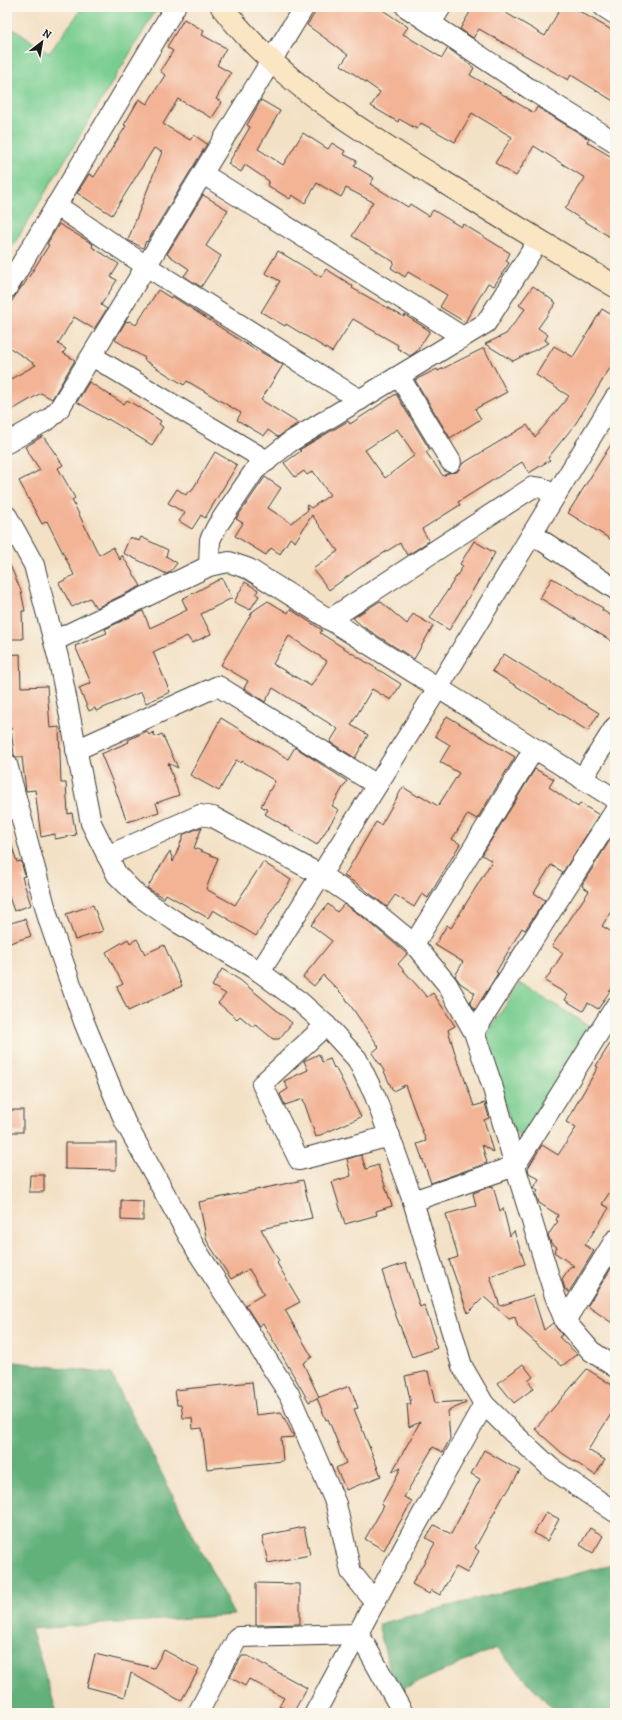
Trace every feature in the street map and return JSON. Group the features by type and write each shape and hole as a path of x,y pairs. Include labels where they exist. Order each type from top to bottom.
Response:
{"street":[{"path":"7,288 175,7"},
{"path":"222,7 233,22 271,61 305,90 351,124 615,286"},
{"path":"7,443 49,419 60,409 304,7"},
{"path":"406,7 436,15 530,89 615,142"},
{"path":"604,7 615,14"},
{"path":"203,174 463,337"},
{"path":"56,205 146,266 360,400"},
{"path":"210,566 210,540 217,526 255,470 290,442 486,323 538,240"},
{"path":"92,356 267,461"},
{"path":"399,376 451,462"},
{"path":"260,972 438,688 555,496 609,423 615,398"},
{"path":"328,620 533,487 542,488 555,496"},
{"path":"7,516 34,565 54,641 91,822 117,875 137,895 175,921 260,972 299,1001 326,1025 357,1059 375,1096 413,1201 462,1366 484,1404 551,1468 615,1512"},
{"path":"532,534 615,589"},
{"path":"54,641 210,566 229,562 248,569 615,799"},
{"path":"76,750 218,686 377,785"},
{"path":"582,779 615,727"},
{"path":"414,944 534,749"},
{"path":"7,764 49,921 84,1022 125,1122 198,1251 289,1394 336,1504 351,1572 375,1602"},
{"path":"474,1032 615,811"},
{"path":"107,856 200,815 212,817 321,875 370,908 414,944 447,984 474,1032 492,1085 555,1296 565,1321 591,1351 615,1367"},
{"path":"413,1201 515,1166 615,1007"},
{"path":"326,1025 262,1084 299,1160 390,1136"},
{"path":"565,1321 615,1240"},
{"path":"315,1713 359,1634 412,1531 484,1404"},
{"path":"198,1713 238,1637 359,1634"},
{"path":"359,1634 403,1713"}],"green space":[{"path":"83,7 158,7 14,244 7,253 7,25 49,53"},
{"path":"520,983 589,1026 521,1138 514,1131 483,1040"},
{"path":"7,1361 111,1374 234,1615 31,1629 57,1713 7,1713"},
{"path":"615,1564 615,1713 557,1713 496,1648 395,1692 378,1624"}],"building":[{"path":"319,7 378,7 408,27 403,34 442,58 448,48 474,68 470,75 534,113 537,107 589,139 587,142 615,159 615,240 565,209 585,178 534,146 516,176 495,163 512,137 472,113 455,142 421,123 417,129 399,119 398,122 371,106 380,92 341,65 348,55 307,25"},
{"path":"473,7 496,7 545,36 561,7 572,7 615,32 615,102 571,75 568,80 479,29 473,38 460,29"},
{"path":"184,19 204,31 202,35 226,48 217,65 231,73 216,99 222,102 212,118 178,99 163,124 190,140 194,135 207,144 143,248 128,240 162,152 154,148 112,215 77,193 89,174 94,177 126,126 124,125 139,99 147,104 165,75 160,71 173,51 167,47"},
{"path":"261,100 280,111 258,149 283,165 303,133 328,149 332,143 345,151 343,154 357,161 354,166 374,178 370,184 408,207 410,204 429,216 433,210 461,227 463,224 510,253 506,261 509,263 494,286 488,283 465,322 440,307 447,295 408,272 405,277 391,268 394,262 352,236 373,202 346,188 341,197 317,183 305,203 292,195 290,199 267,185 269,181 245,165 241,172 228,164 250,127 247,125"},
{"path":"203,195 228,210 206,246 221,256 201,287 184,276 189,269 167,254"},
{"path":"59,224 93,244 92,247 119,264 111,277 117,280 101,305 107,309 94,329 74,317 58,344 66,349 63,353 75,360 52,399 41,393 7,413 7,381 36,365 7,346 7,308 49,245 47,244"},
{"path":"278,251 321,277 326,269 353,286 352,288 404,317 405,315 430,331 417,351 410,356 397,348 398,345 353,319 332,352 286,324 285,326 261,312 280,281 265,273"},
{"path":"533,286 556,303 538,328 548,335 545,340 549,343 513,361 485,344 506,334 525,309 519,305"},
{"path":"158,290 171,298 172,296 258,352 259,351 283,365 261,400 298,423 278,437 268,430 264,436 237,420 241,413 187,381 184,385 144,360 145,358 115,340 126,321 136,325"},
{"path":"602,309 615,317 615,360 576,423 548,458 550,460 529,473 522,462 458,502 460,505 422,529 429,541 411,553 407,555 400,543 358,569 329,590 313,569 338,551 312,515 295,542 290,538 280,554 271,548 266,555 235,536 243,523 236,519 265,477 281,488 268,508 291,523 308,510 307,505 311,508 330,495 313,471 307,475 304,471 295,477 284,463 301,451 299,450 348,421 350,424 396,394 430,450 426,452 443,476 448,473 457,472 462,464 527,425 535,437 569,396 536,375 554,346 573,357","holes":["397,429 415,455 385,478 365,450"]},
{"path":"484,348 507,392 475,409 481,419 450,438 415,380 437,369 438,371"},
{"path":"89,382 124,404 127,400 161,421 159,424 163,427 152,445 77,402"},
{"path":"43,436 63,465 58,468 75,498 72,500 99,555 113,547 120,560 122,555 141,586 96,608 90,598 72,607 59,583 74,575 47,521 42,524 19,481 40,470 25,447"},
{"path":"615,438 615,542 568,513"},
{"path":"215,452 237,465 205,518 201,515 192,529 179,521 185,513 168,503 177,489 186,495 189,490 191,492"},
{"path":"130,537 139,541 141,537 168,550 166,556 177,563 167,574 123,553"},
{"path":"474,541 495,553 449,630 430,618 463,566 460,564"},
{"path":"7,558 21,591 25,611 22,611 23,639 7,639"},
{"path":"222,578 232,598 201,614 211,634 192,643 187,636 153,652 170,692 146,703 141,692 96,711 95,708 89,711 79,688 91,683 75,646 107,633 105,629 143,611 150,628 187,610 182,599"},
{"path":"552,578 603,608 602,610 615,618 615,643 540,598"},
{"path":"245,582 258,590 256,594 259,596 250,610 234,602"},
{"path":"268,601 288,613 290,609 322,630 320,633 401,684 391,700 372,689 351,725 368,735 355,758 330,742 338,729 273,688 265,702 244,688 248,681 221,665 253,611","holes":["289,636 327,661 311,686 273,664"]},
{"path":"380,601 407,624 413,614 433,626 414,659 362,626 353,618"},
{"path":"20,654 21,687 47,686 50,728 59,727 61,783 66,783 68,814 72,813 76,835 55,839 55,834 41,837 35,790 26,791 22,757 16,757 14,755 11,728 7,728 7,655"},
{"path":"504,654 599,713 588,731 492,671"},
{"path":"447,716 515,757 477,819 468,814 452,839 460,844 428,898 422,894 414,907 395,895 387,907 359,885 344,876 376,822 381,825 403,787 438,806 459,773 440,762 450,745 435,736"},
{"path":"221,718 288,759 295,747 347,781 332,806 339,810 317,845 265,814 268,810 261,806 275,781 242,761 241,763 236,760 219,791 190,775"},
{"path":"147,731 149,735 153,732 155,737 162,734 178,768 168,763 179,795 156,803 159,812 127,822 101,754 129,742 128,740"},
{"path":"535,769 554,779 549,787 578,807 580,803 599,815 563,872 551,865 534,893 545,900 525,930 522,928 496,972 498,973 475,1010 470,1002 475,993 460,983 455,976 463,962 435,945 447,925 451,928 492,861 482,855"},
{"path":"202,827 194,848 218,858 206,889 235,905 263,862 291,880 256,936 213,910 208,918 166,894 164,898 147,888 170,851 173,862 184,834"},
{"path":"615,832 615,905 602,926 615,934 615,983 598,1009 588,1003 583,1011 565,1000 568,995 545,981 563,953 552,946 589,891 582,886 583,883"},
{"path":"10,840 17,862 21,861 25,876 22,877 31,905 14,911 7,891 7,841"},
{"path":"328,904 337,912 344,904 363,917 407,954 398,964 427,997 433,993 455,1026 448,1030 458,1063 474,1106 485,1103 489,1118 484,1120 493,1152 482,1145 487,1163 431,1183 417,1144 426,1141 405,1085 393,1091 383,1069 372,1053 379,1047 346,998 323,975 314,986 303,977 332,941 311,925"},
{"path":"93,905 103,931 75,940 66,914"},
{"path":"25,919 31,936 7,944 7,924"},
{"path":"128,939 130,943 137,939 145,954 164,945 182,986 128,1011 117,987 123,984 106,952"},
{"path":"222,969 240,980 292,1023 279,1039 273,1039 255,1024 253,1027 240,1016 237,1019 218,1003 226,994 212,986"},
{"path":"615,1036 615,1184 602,1204 609,1208 585,1245 594,1251 569,1292 565,1289 562,1279 570,1267 574,1266 554,1252 557,1247 551,1243 548,1235 558,1221 556,1220 558,1215 539,1203 536,1194 538,1191 534,1188 539,1179 529,1173 528,1168 542,1145 558,1155 576,1128 566,1122 598,1067 596,1066"},
{"path":"319,1054 322,1062 330,1059 361,1117 316,1137 303,1099 285,1105 280,1094 288,1089 284,1081 308,1070 304,1061"},
{"path":"7,1110 23,1110 23,1132 7,1132"},
{"path":"65,1143 116,1143 116,1170 65,1169"},
{"path":"361,1155 366,1169 378,1165 392,1206 376,1211 377,1215 345,1224 332,1182 351,1176 347,1159"},
{"path":"30,1175 44,1175 44,1192 29,1192"},
{"path":"303,1180 312,1218 261,1229 279,1261 277,1263 300,1302 285,1310 312,1357 303,1363 319,1397 309,1402 263,1323 259,1326 245,1305 264,1294 249,1269 231,1279 207,1241 199,1202"},
{"path":"493,1186 500,1211 503,1208 510,1236 514,1231 525,1264 490,1276 500,1306 533,1295 544,1330 553,1323 562,1335 559,1337 577,1354 562,1366 518,1327 515,1317 509,1319 484,1297 468,1313 449,1260 458,1257 446,1214 476,1206 473,1193"},
{"path":"121,1200 143,1201 143,1221 121,1220"},
{"path":"406,1263 420,1307 424,1305 436,1338 434,1339 437,1348 412,1357 396,1316 382,1271"},
{"path":"612,1267 615,1269 615,1325 588,1305"},
{"path":"523,1364 533,1377 528,1381 534,1388 514,1403 498,1383"},
{"path":"587,1369 615,1387 615,1408 588,1450 605,1460 595,1475 562,1453 535,1429"},
{"path":"428,1371 435,1403 466,1401 466,1403 448,1411 450,1439 443,1452 433,1447 404,1497 412,1501 384,1550 365,1539 384,1506 381,1505 401,1468 392,1472 420,1422 409,1427 407,1404 411,1404 405,1376"},
{"path":"252,1382 256,1415 281,1412 294,1437 281,1438 283,1461 207,1469 202,1428 193,1429 192,1418 183,1418 181,1405 177,1405 175,1390"},
{"path":"350,1386 358,1408 354,1409 381,1476 346,1490 336,1468 346,1463 328,1419 326,1420 317,1398"},
{"path":"484,1450 520,1471 506,1494 505,1493 475,1548 479,1551 467,1573 456,1567 440,1595 431,1590 429,1594 412,1584 435,1543 426,1538 434,1525 451,1534 480,1479 471,1474"},
{"path":"546,1512 559,1519 547,1541 534,1533"},
{"path":"304,1527 310,1555 268,1563 262,1536"},
{"path":"590,1528 603,1536 593,1553 580,1545"},
{"path":"256,1583 300,1584 300,1624 256,1625"},
{"path":"164,1650 199,1669 181,1701 131,1673 125,1697 87,1687 95,1654 154,1668"},
{"path":"242,1656 248,1656 307,1688 293,1713 279,1706 284,1698 249,1679 245,1686 230,1677"}]}
